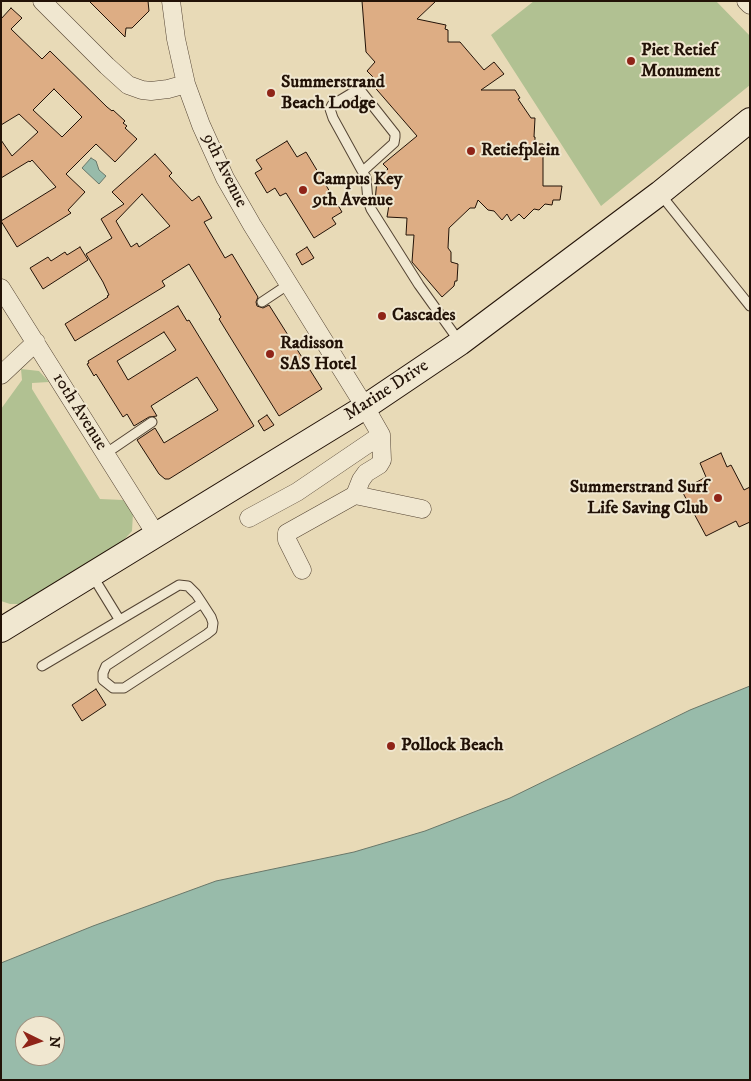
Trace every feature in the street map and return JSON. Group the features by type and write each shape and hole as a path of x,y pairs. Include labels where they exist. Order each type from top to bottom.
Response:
{"main road":[{"name":"Marine Drive","path":"2,629 366,407 460,343 660,194 750,120"}],"street":[{"path":"42,1 107,66 128,84 142,90 151,91 186,84"},
{"name":"9th Avenue","path":"171,1 176,39 186,84 201,125 225,178 252,225 366,407 381,435"},
{"path":"746,1 750,5"},
{"name":"10th Avenue","path":"1,288 36,342 97,446 157,536"},
{"path":"1,375 36,342"},
{"path":"249,518 297,492 381,435 382,460 379,465 366,473 355,495 287,533 287,540 302,570"},
{"path":"355,495 422,509"}],"lane":[{"path":"363,170 394,143 395,134 361,91 358,90 334,102 330,109 333,118 363,170 368,183 368,201 371,209 419,286 460,343"},
{"path":"660,194 750,306"},
{"path":"262,302 289,284"},
{"path":"97,446 152,422"},
{"path":"92,575 119,619"},
{"path":"42,666 119,619 182,585 191,589 202,602 213,623 212,630 124,688 114,688 103,680 104,668 202,602"}],"shaded area":[{"path":"534,1 716,1 750,36 750,85 601,206 491,35"},
{"path":"91,158 96,161 99,170 106,176 99,184 82,168"},
{"path":"21,369 39,371 49,382 32,383 32,389 100,499 123,500 133,513 132,531 122,542 22,604 10,604 1,601 1,409 22,380"},
{"path":"750,686 750,1080 1,1080 1,963 93,926 216,881 354,852 425,831 510,798 690,710"}],"building":[{"path":"89,1 148,1 149,11 132,28 126,28 125,37"},
{"name":"Retiefplein","path":"362,1 436,1 417,19 446,25 448,42 460,42 484,70 494,62 504,74 481,90 515,90 520,98 518,99 531,118 535,118 534,137 535,141 537,141 536,144 543,144 543,186 562,186 560,200 553,200 552,205 545,204 539,210 534,209 524,219 519,214 511,221 507,214 502,220 494,211 488,210 478,200 475,208 470,208 449,228 448,248 451,252 451,262 458,264 457,281 442,297 412,262 414,235 406,235 407,218 387,217 389,205 376,205 375,202 377,179 388,169 383,164 417,136 371,83 375,79 367,71 375,62 366,52"},
{"path":"11,8 22,18 11,29 42,59 50,51 107,107 125,121 123,123 127,126 125,128 137,139 115,162 96,144 66,174 85,192 68,210 71,213 17,247 1,221 56,187 32,160 1,178 1,140 12,156 38,132 19,114 1,125 1,19","holes":["54,89 82,117 62,137 33,110"]},
{"name":"Campus Key 9th Avenue","path":"287,141 297,157 306,152 342,212 332,218 336,224 314,238 286,193 280,196 275,188 267,193 255,173 262,169 256,160"},
{"path":"155,154 172,173 169,176 192,201 199,196 212,218 204,222 225,258 232,254 258,297 257,306 263,308 269,305 322,389 279,416 219,319 221,317 189,264 162,281 165,286 75,341 65,324 109,295 86,254 112,238 101,219 124,204 112,192","holes":["142,194 170,226 139,247 137,243 131,247 116,221"]},
{"path":"80,247 88,260 43,289 30,268 48,257 51,261 65,252 67,255"},
{"path":"307,247 314,258 302,265 296,254"},
{"path":"178,306 187,321 189,320 254,426 169,479 165,479 159,474 137,440 155,428 164,443 218,410 197,377 151,406 157,416 149,417 134,426 127,414 123,417 96,374 94,376 87,364 89,363 88,361","holes":["164,332 176,350 128,380 117,361"]},
{"path":"267,415 274,425 264,431 258,421"},
{"name":"Summerstrand Surf Life Saving Club","path":"721,453 727,467 731,465 744,490 750,487 750,522 739,527 736,521 706,536 683,493 695,487 693,484 706,477 700,463"},
{"path":"96,689 106,705 82,721 72,705"}],"place":[{"name":"Piet Retief Monument","path":"631,61"},
{"name":"Summerstrand Beach Lodge","path":"271,93"},
{"name":"Retiefplein","path":"471,151"},
{"name":"Campus Key 9th Avenue","path":"303,190"},
{"name":"Cascades","path":"382,316"},
{"name":"Radisson SAS Hotel","path":"270,354"},
{"name":"Summerstrand Surf Life Saving Club","path":"718,498"},
{"name":"Pollock Beach","path":"391,746"}]}
